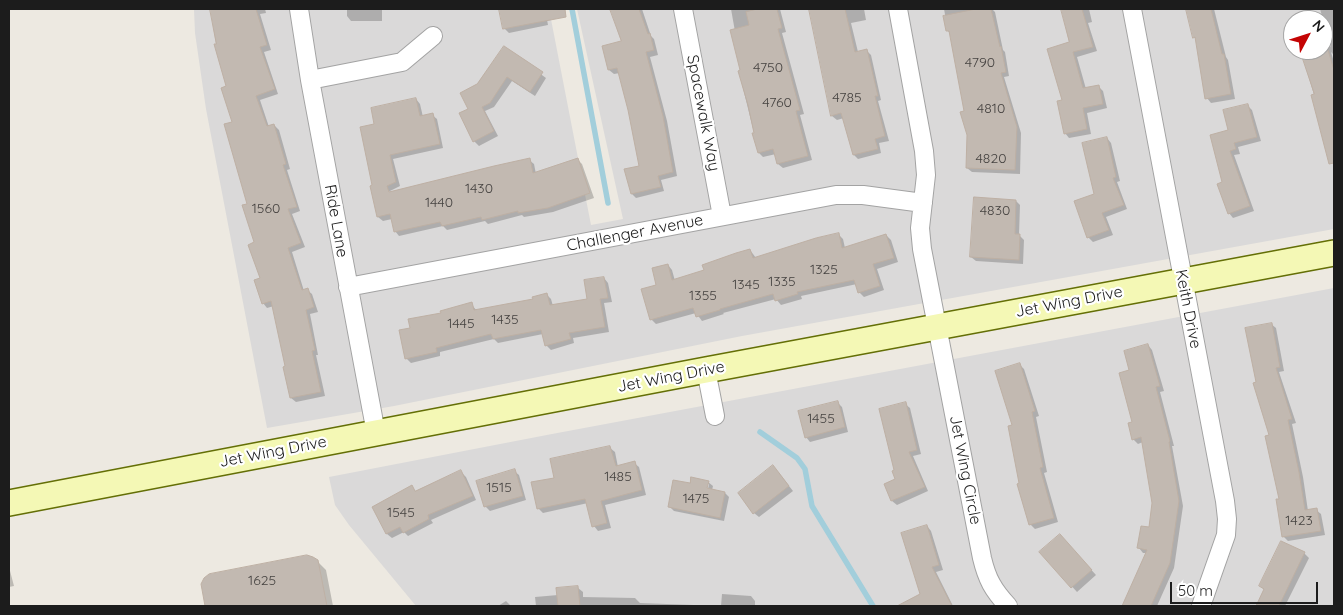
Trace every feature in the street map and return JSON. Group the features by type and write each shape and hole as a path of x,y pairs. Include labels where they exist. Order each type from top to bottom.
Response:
{"main road":[{"name":"Jet Wing Drive","path":"9,503 1183,280 1334,254"}],"street":[{"name":"Ride Lane","path":"300,9 310,80 376,433"},
{"name":"Spacewalk Way","path":"683,9 722,216"},
{"name":"Jet Wing Circle","path":"898,9 924,151 926,175 920,228 936,328 987,578 996,594 1008,606"},
{"name":"Keith Drive","path":"1132,9 1227,519 1222,551 1200,606"},
{"path":"310,80 402,62 433,36"},
{"name":"Challenger Avenue","path":"348,287 836,195 863,195 923,203"},
{"path":"706,370 715,416"}],"shaded area":[{"path":"194,9 549,9 591,225 623,219 577,9 1334,9 1334,229 742,336 394,406 267,428 206,109 195,33"},
{"path":"1334,288 1334,606 416,606 349,525 335,505 329,477 552,434"}],"building":[{"path":"210,9 256,9 267,45 260,47 275,89 256,96 267,126 274,124 286,164 283,165 297,207 288,209 301,243 288,248 302,290 308,288 314,307 306,310 315,350 312,351 321,392 290,398 271,301 262,304 254,280 260,278 248,245 254,242 242,205 247,204 224,124 232,122 221,88 226,86 214,44 216,44"},
{"path":"499,9 565,9 566,17 503,29"},
{"path":"610,9 639,9 648,34 650,33 654,50 646,52 663,116 673,172 658,176 661,187 631,194 624,169 639,166 628,110 617,68 608,70 602,46 621,41"},
{"path":"758,9 777,9 782,28 778,29 800,110 796,111 808,156 777,164 773,149 758,153 730,30 749,25 746,12"},
{"path":"809,9 845,9 855,52 867,49 878,96 875,96 885,136 875,139 878,149 853,155 841,113 831,116"},
{"path":"976,9 991,9 1001,46 1006,72 1001,73 1017,127 1015,170 966,168 967,135 960,112 964,111 949,31 946,31 943,16"},
{"path":"1061,9 1082,9 1093,47 1073,52 1083,88 1099,85 1103,104 1083,108 1087,129 1064,134 1057,101 1062,100 1047,49 1069,42"},
{"path":"1186,9 1211,9 1222,54 1224,54 1231,94 1205,99 1195,37 1193,38"},
{"path":"504,46 543,72 530,92 507,77 490,103 482,107 494,131 473,142 459,113 468,109 460,93 477,84"},
{"path":"1303,60 1331,60 1334,70 1334,163 1329,164 1311,95 1314,94"},
{"path":"416,98 420,116 433,113 440,144 390,155 396,182 387,186 389,192 530,158 533,173 578,158 590,193 548,208 518,213 518,211 482,220 481,217 442,226 440,222 394,232 390,214 377,217 360,127 374,124 371,108"},
{"path":"1248,104 1257,137 1234,143 1236,149 1230,151 1250,206 1228,214 1217,184 1222,182 1210,135 1228,130 1223,110"},
{"path":"1107,137 1116,177 1113,178 1124,205 1102,213 1109,230 1087,238 1074,201 1094,194 1082,143"},
{"path":"974,197 1016,200 1015,234 1020,234 1019,260 970,257"},
{"path":"839,233 842,248 886,234 894,258 873,264 880,286 858,293 854,280 797,292 798,294 775,301 773,294 696,317 693,308 650,320 641,289 656,285 652,268 668,264 672,280 704,270 702,265 750,249 753,258 816,238"},
{"path":"604,277 608,298 600,299 605,327 569,333 571,339 545,346 541,330 493,339 491,334 436,348 437,352 405,359 399,330 410,328 408,319 441,313 440,311 472,302 474,310 533,299 532,297 547,293 550,305 587,299 584,280"},
{"path":"1272,323 1280,367 1276,368 1292,419 1288,420 1305,510 1317,508 1321,531 1282,537 1276,499 1279,499 1265,436 1269,435 1253,383 1256,382 1245,328"},
{"path":"1148,344 1160,386 1156,387 1170,441 1179,501 1170,563 1151,606 1122,606 1147,550 1137,548 1141,526 1149,527 1152,503 1141,437 1132,440 1128,423 1132,422 1119,373 1129,370 1124,351"},
{"path":"1020,363 1035,411 1032,412 1043,467 1040,468 1054,518 1029,525 1017,484 1019,483 1008,426 1012,425 995,371"},
{"path":"838,401 845,427 805,438 798,411"},
{"path":"906,402 917,450 909,452 925,487 891,501 884,484 895,479 892,471 894,470 879,409"},
{"path":"610,446 616,466 635,461 642,490 601,501 607,523 592,527 585,499 537,509 531,482 554,478 550,459"},
{"path":"773,465 789,486 753,514 738,493"},
{"path":"515,469 523,496 484,507 476,481"},
{"path":"461,470 473,496 428,515 429,519 403,533 400,527 386,534 372,507 412,485 415,491"},
{"path":"691,477 709,481 707,488 725,492 720,518 668,507 673,480 690,483"},
{"path":"927,525 939,565 932,567 952,606 897,606 920,594 901,533"},
{"path":"1060,534 1092,570 1071,588 1039,552"},
{"path":"1281,541 1305,552 1279,606 1256,606 1264,589 1259,586"},
{"path":"307,555 318,560 327,606 205,606 201,584 209,574"},
{"path":"578,586 580,606 558,606 556,588"}],"waterway":[{"path":"572,9 608,203"},
{"path":"760,432 797,458 805,469 812,506 873,606"}]}
